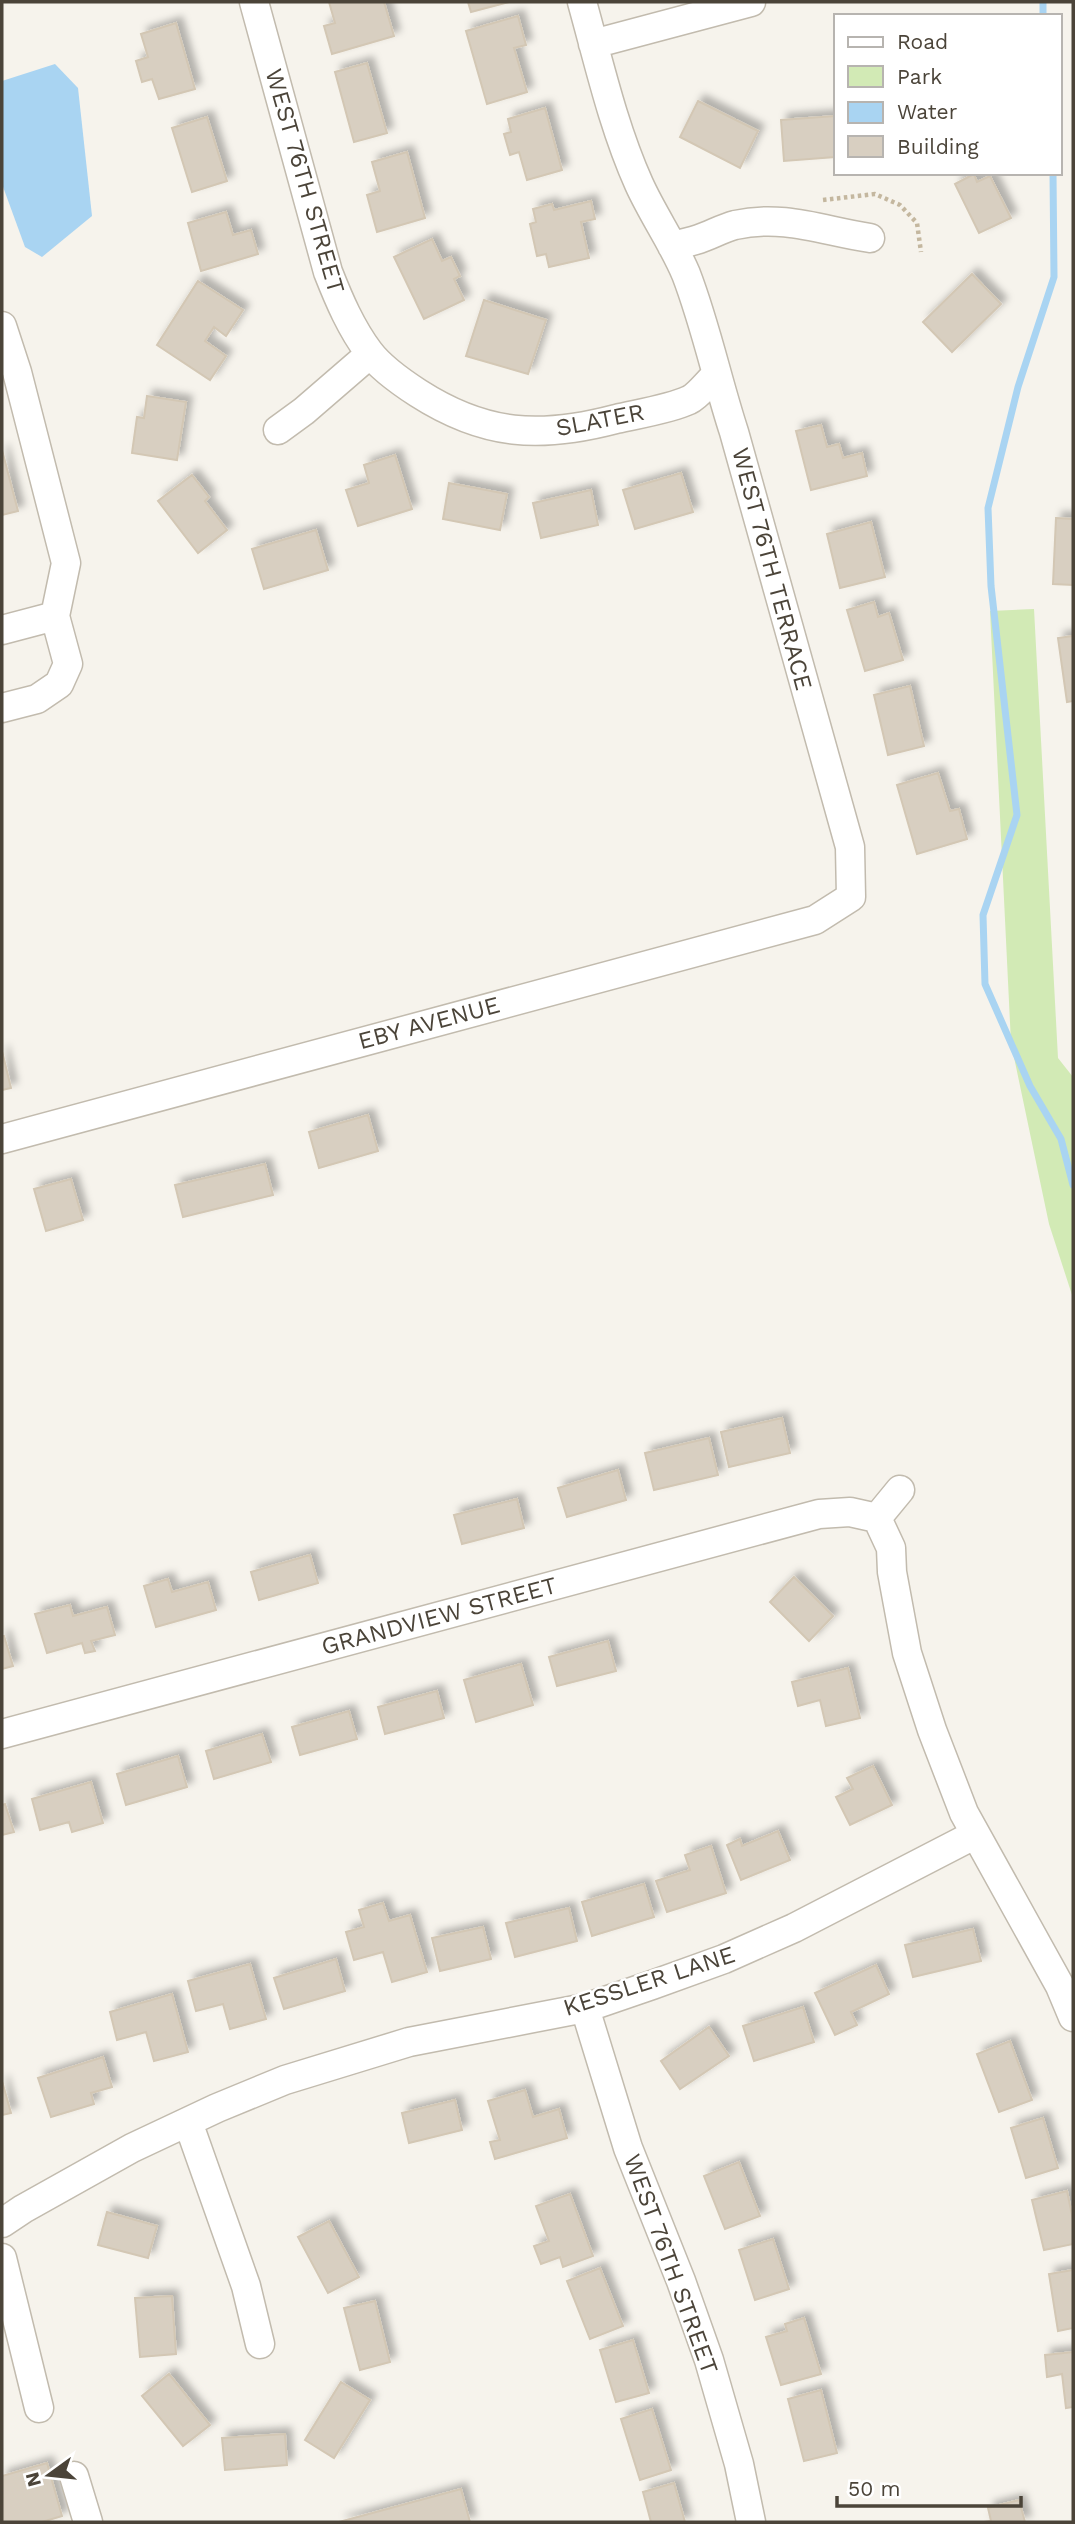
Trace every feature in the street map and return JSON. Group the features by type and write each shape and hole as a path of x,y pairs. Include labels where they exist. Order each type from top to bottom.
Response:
{"street":[{"name":"WEST 76TH STREET","path":"254,2 328,272 341,307 370,354"},
{"name":"WEST 76TH TERRACE","path":"582,2 619,136 640,186 686,273 705,331 849,847 851,897"},
{"path":"593,44 751,2"},
{"path":"672,246 699,239 733,225 770,220 806,223 834,233 870,238"},
{"path":"2,708 37,699 59,684 68,664 55,616 66,563 4,342"},
{"name":"SLATER","path":"370,354 401,383 445,410 474,422 514,431 556,431 589,426 690,400 716,375"},
{"path":"278,430 370,354"},
{"path":"2,630 55,616"},
{"name":"EBY AVENUE","path":"2,1139 815,920 851,897"},
{"path":"900,1490 877,1518 891,1548 892,1572 907,1653 932,1730 974,1835 1060,1986 1073,2017"},
{"name":"GRANDVIEW STREET","path":"2,1734 819,1514 850,1512 877,1518"},
{"name":"KESSLER LANE","path":"2,2223 132,2148 285,2080 409,2042 585,2008 724,1959 794,1928 974,1835"},
{"name":"WEST 76TH STREET","path":"585,2008 628,2148 709,2360 751,2522"},
{"path":"188,2122 246,2286 260,2344"},
{"path":"2,2258 39,2408"},
{"path":"74,2476 88,2522"}],"path":[{"path":"816,200 875,194 900,205 917,223 921,253"}],"green space":[{"path":"1034,609 1058,1058 1073,1077 1073,1298 1049,1224 1011,1043 990,611"}],"water":[{"path":"55,64 78,88 92,216 42,257 25,247 2,184 2,81"}],"building":[{"path":"329,2 384,2 394,36 332,54 324,26 335,23"},
{"path":"468,2 509,2 471,12"},
{"path":"518,16 526,45 514,48 527,92 487,104 466,31"},
{"path":"176,23 195,89 159,99 152,79 142,82 136,61 148,57 141,34"},
{"path":"367,63 387,133 354,142 335,72"},
{"path":"698,101 758,131 740,168 680,137"},
{"path":"545,108 562,170 527,180 519,152 510,155 504,134 511,132 508,119"},
{"path":"834,116 834,157 784,161 781,120"},
{"path":"207,117 227,181 192,192 172,128"},
{"path":"407,152 425,218 377,232 367,195 380,191 372,162"},
{"path":"972,175 977,182 990,176 1011,218 979,233 955,184"},
{"path":"591,201 595,219 581,222 589,258 549,267 546,254 537,256 530,224 536,222 533,209 552,204 554,210"},
{"path":"226,212 233,235 251,230 258,254 201,271 188,223"},
{"path":"432,239 442,261 451,257 460,276 454,279 464,300 424,319 394,257"},
{"path":"972,274 1001,304 952,352 923,322"},
{"path":"198,281 243,310 226,336 214,327 205,341 226,356 210,380 157,345"},
{"path":"484,300 546,320 528,374 466,356"},
{"path":"147,396 186,402 177,460 132,453 137,417 144,418"},
{"path":"821,425 827,447 839,444 843,458 862,453 867,476 811,490 796,431"},
{"path":"2,450 18,511 2,515"},
{"path":"395,455 412,509 358,526 346,490 369,483 364,465"},
{"path":"681,473 693,512 635,529 623,490"},
{"path":"192,475 209,497 205,501 227,530 198,553 158,501"},
{"path":"449,483 507,494 500,530 443,519"},
{"path":"591,490 598,525 541,538 533,503"},
{"path":"1056,518 1073,519 1073,585 1053,584"},
{"path":"871,522 885,577 840,588 827,534"},
{"path":"316,530 328,570 264,589 252,549"},
{"path":"874,602 878,617 889,613 903,660 865,671 847,610"},
{"path":"1073,636 1073,701 1067,702 1058,638"},
{"path":"910,686 924,746 888,755 874,695"},
{"path":"938,773 950,811 959,809 967,839 917,854 897,785"},
{"path":"2,1051 11,1088 2,1090"},
{"path":"368,1115 378,1151 319,1168 309,1132"},
{"path":"265,1164 273,1195 183,1217 175,1185"},
{"path":"71,1179 83,1220 46,1231 34,1189"},
{"path":"782,1418 790,1453 729,1467 721,1432"},
{"path":"709,1438 718,1475 654,1490 645,1453"},
{"path":"618,1470 626,1500 567,1517 558,1488"},
{"path":"517,1499 524,1528 462,1544 454,1515"},
{"path":"310,1555 318,1583 259,1600 251,1572"},
{"path":"794,1577 833,1616 809,1641 770,1602"},
{"path":"168,1579 172,1592 208,1582 216,1610 156,1627 144,1586"},
{"path":"70,1605 73,1616 107,1607 115,1635 91,1641 95,1651 85,1653 82,1643 47,1653 35,1614"},
{"path":"2,1636 13,1666 2,1669"},
{"path":"608,1641 616,1671 557,1686 549,1657"},
{"path":"521,1664 533,1705 476,1722 464,1680"},
{"path":"848,1668 860,1718 826,1726 820,1700 798,1706 792,1682"},
{"path":"437,1691 444,1718 385,1734 378,1707"},
{"path":"349,1711 357,1739 300,1755 292,1727"},
{"path":"262,1734 271,1762 214,1779 206,1751"},
{"path":"178,1756 187,1787 126,1805 117,1774"},
{"path":"873,1766 892,1805 850,1825 836,1797 853,1789 847,1778"},
{"path":"91,1782 103,1823 72,1832 69,1822 40,1830 32,1799"},
{"path":"5,1804 14,1832 2,1835 2,1805"},
{"path":"778,1831 790,1860 741,1880 727,1845 740,1839 742,1846"},
{"path":"711,1846 726,1893 667,1912 656,1881 690,1870 685,1855"},
{"path":"644,1884 654,1917 592,1936 582,1902"},
{"path":"383,1903 389,1921 410,1915 427,1972 392,1982 383,1952 354,1960 346,1932 364,1927 359,1910"},
{"path":"569,1908 577,1941 515,1957 506,1923"},
{"path":"483,1927 491,1959 440,1971 432,1938"},
{"path":"973,1929 981,1961 913,1977 905,1945"},
{"path":"336,1959 345,1991 284,2009 274,1978"},
{"path":"250,1964 266,2019 230,2029 223,2004 196,2011 188,1981"},
{"path":"876,1965 889,1994 851,2012 857,2025 835,2035 815,1993"},
{"path":"172,1994 188,2052 154,2061 146,2032 117,2040 110,2012"},
{"path":"803,2007 814,2042 754,2061 743,2026"},
{"path":"709,2027 729,2056 680,2089 661,2061"},
{"path":"1010,2041 1032,2100 999,2112 977,2054"},
{"path":"103,2057 112,2087 91,2093 94,2104 51,2117 38,2078"},
{"path":"2,2081 11,2113 2,2115"},
{"path":"525,2090 533,2117 559,2109 567,2138 495,2159 490,2142 500,2140 488,2101"},
{"path":"455,2100 462,2130 409,2143 402,2113"},
{"path":"1043,2118 1058,2168 1026,2178 1011,2128"},
{"path":"739,2162 760,2216 725,2229 704,2176"},
{"path":"1067,2191 1073,2220 1073,2244 1044,2250 1032,2200"},
{"path":"570,2194 593,2256 563,2267 560,2257 541,2264 534,2246 549,2241 536,2206"},
{"path":"107,2212 157,2226 148,2258 98,2245"},
{"path":"329,2221 359,2277 328,2293 298,2237"},
{"path":"773,2239 789,2289 755,2300 739,2250"},
{"path":"600,2268 623,2326 590,2339 567,2281"},
{"path":"1073,2270 1073,2328 1058,2331 1049,2274"},
{"path":"172,2296 176,2354 140,2357 135,2298"},
{"path":"375,2301 390,2362 360,2370 344,2308"},
{"path":"804,2318 821,2374 781,2385 766,2337 787,2331 785,2324"},
{"path":"633,2340 649,2393 616,2402 600,2350"},
{"path":"1073,2352 1073,2407 1066,2408 1062,2374 1047,2377 1045,2355"},
{"path":"169,2374 210,2425 183,2446 142,2396"},
{"path":"341,2382 370,2400 334,2458 305,2440"},
{"path":"821,2390 837,2453 804,2461 788,2399"},
{"path":"652,2409 671,2470 640,2480 621,2419"},
{"path":"285,2434 287,2465 225,2470 222,2438"},
{"path":"47,2463 62,2516 42,2522 2,2522 2,2476"},
{"path":"674,2483 685,2522 651,2522 643,2492"},
{"path":"461,2489 470,2522 339,2522"},
{"path":"1019,2500 1025,2522 984,2522 991,2521 988,2508"}],"waterway":[{"path":"1043,2 1043,14"},
{"path":"1053,175 1054,277 1018,387 988,508 991,586 1017,815 983,915 985,984 1030,1086 1061,1139 1073,1185"}]}
